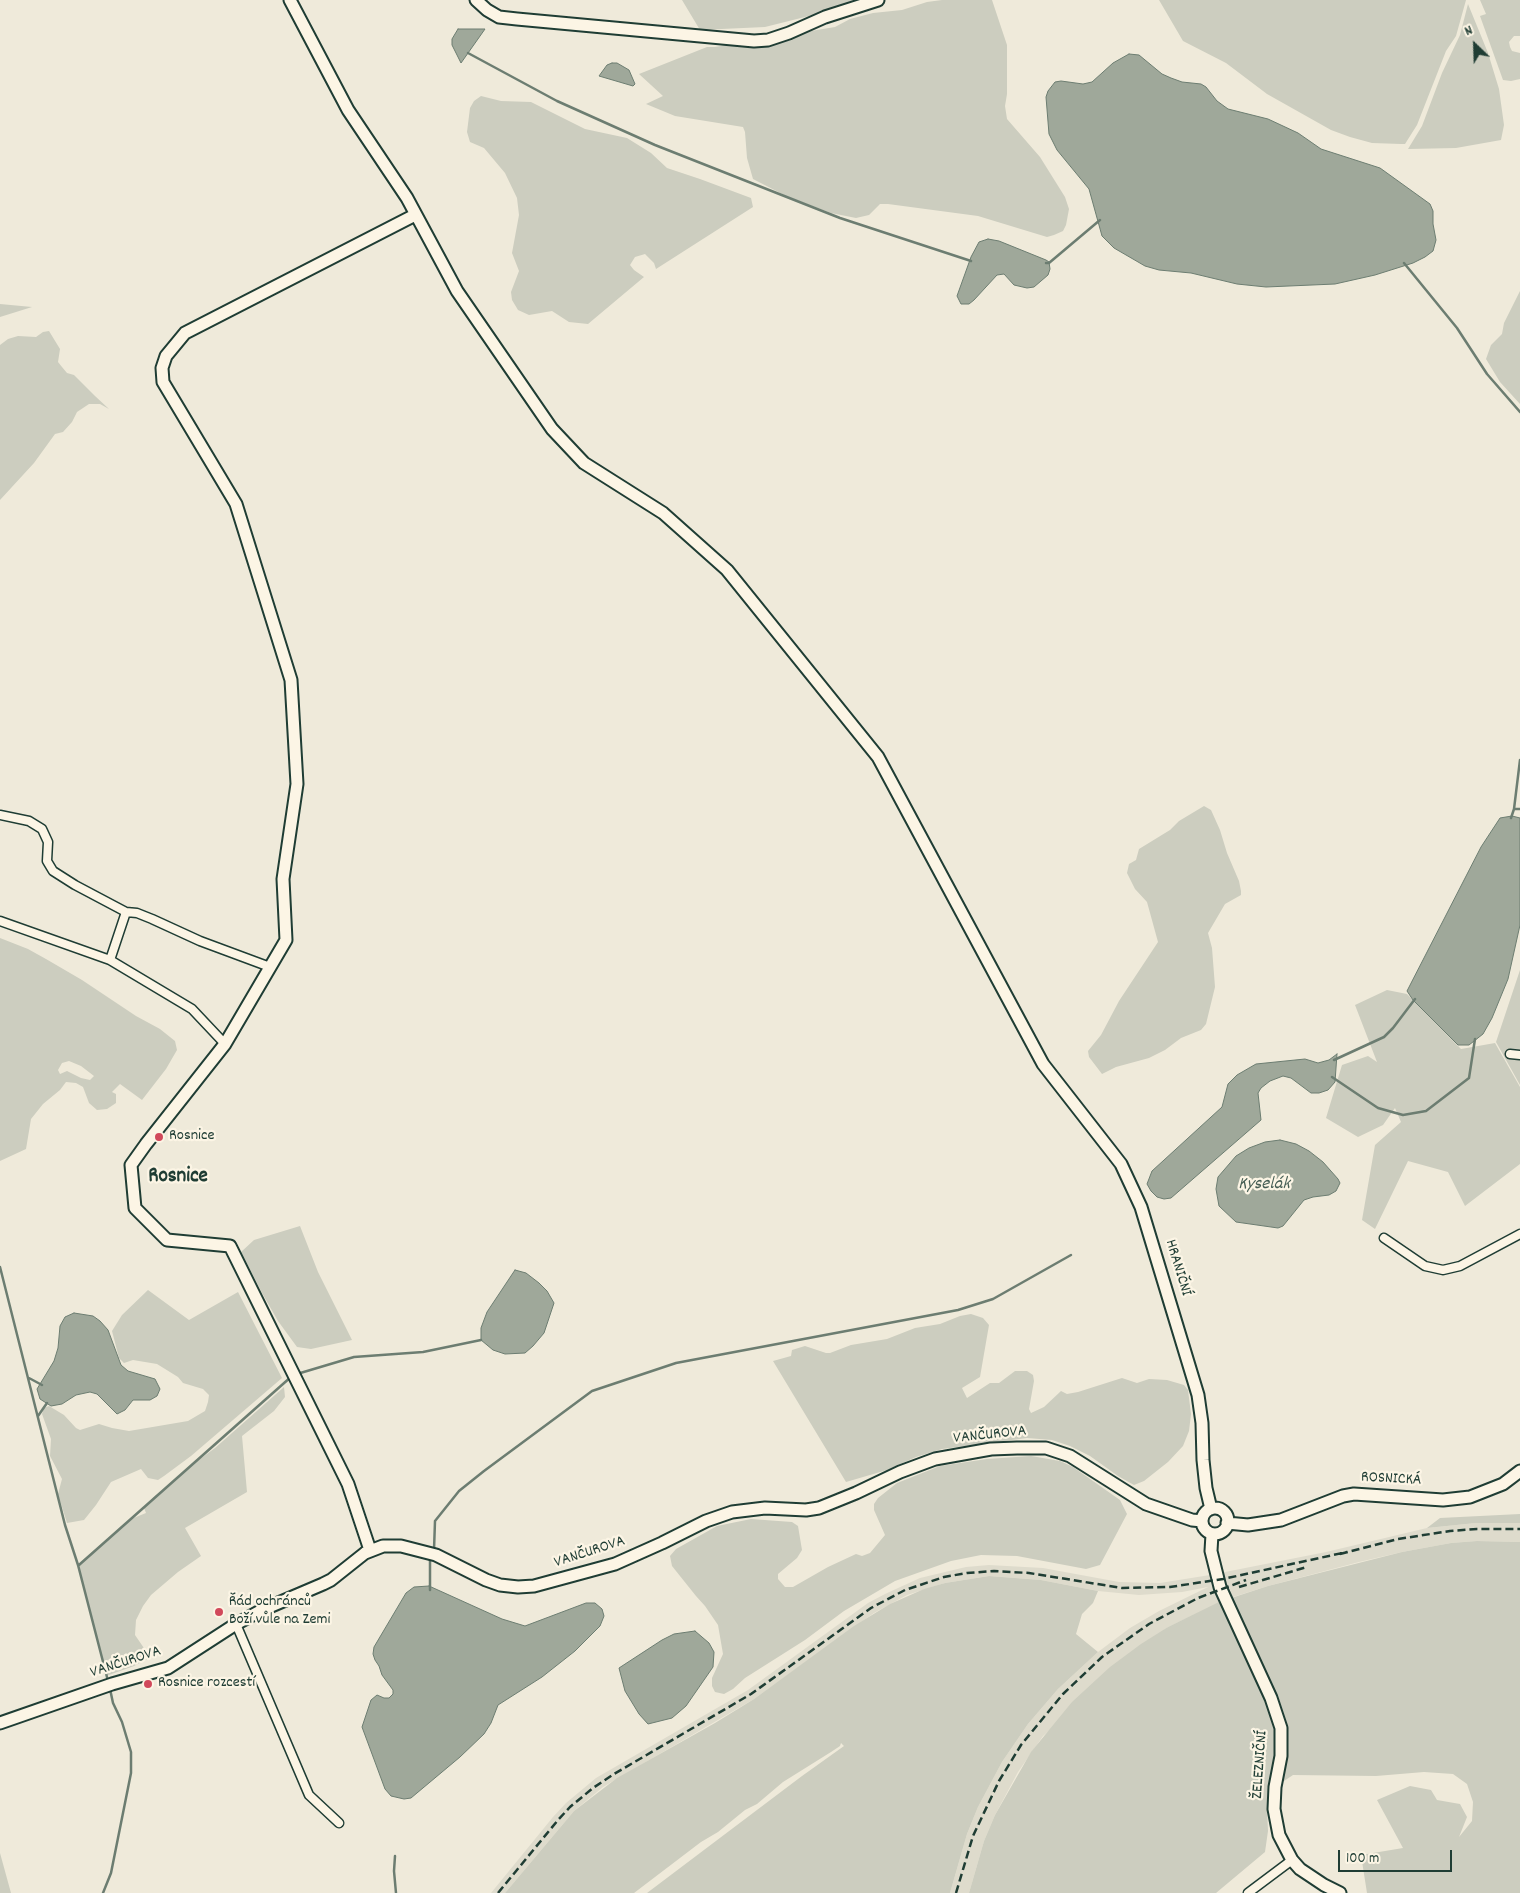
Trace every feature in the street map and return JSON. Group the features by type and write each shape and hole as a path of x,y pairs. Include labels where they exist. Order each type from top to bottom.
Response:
{"street":[{"name":"HRANIČNÍ","path":"290,0 348,110 407,198 456,291 552,429 584,463 663,513 727,570 878,757 1043,1064 1121,1164 1141,1207 1198,1395 1202,1423 1206,1488 1211,1509"},
{"path":"476,0 487,10 499,16 517,19 754,42 768,40 789,33 825,17 878,0"},
{"path":"370,1550 348,1484 230,1246 167,1240 135,1208 131,1165 225,1044 286,940 283,878 297,784 291,680 236,504 163,382 162,368 166,356 185,333 416,215"},
{"path":"0,815 30,821 42,829 48,842 47,861 53,871 75,885 126,912 137,913 200,941 270,967"},
{"path":"110,960 126,912"},
{"path":"0,921 110,960 192,1009 225,1044"},
{"path":"1510,1054 1520,1055"},
{"path":"1384,1238 1425,1266 1443,1270 1460,1266 1520,1234"},
{"name":"VANČUROVA","path":"0,1723 112,1684 161,1671 178,1663 236,1624 262,1610 331,1580 359,1556 370,1550 389,1546 412,1548 448,1559 493,1583 509,1586 534,1586 615,1564 706,1521 732,1512 764,1508 806,1510 819,1508 900,1472 935,1460 991,1449 1017,1448 1046,1448 1070,1456 1146,1504 1192,1520 1202,1521"},
{"name":"ROSNICKÁ","path":"1228,1524 1248,1525 1281,1520 1343,1496 1354,1494 1443,1500 1470,1497 1503,1484 1520,1471"},
{"path":"1217,1508 1227,1516 1228,1524 1222,1532 1212,1534 1204,1528 1202,1521 1205,1512 1211,1509 1217,1508"},
{"name":"ŽELEZNIČNÍ","path":"1212,1534 1212,1551 1220,1588 1271,1698 1281,1728 1281,1756 1275,1788 1274,1809 1279,1835 1292,1860 1300,1868 1324,1885 1340,1893"},
{"path":"236,1624 309,1795 339,1823"},
{"path":"1248,1893 1292,1860"}],"shaded area":[{"path":"682,0 873,0 765,27 700,30"},
{"path":"942,0 992,0 1007,45 1007,94 1005,106 1007,119 1040,157 1065,197 1069,209 1063,231 1047,237 978,216 888,204 880,204 869,215 856,218 831,213 786,196 753,179 747,158 743,127 675,116 646,104 663,96 639,74 707,47 835,27 850,19 873,13 902,10 927,2"},
{"path":"1159,0 1466,0 1456,36 1446,51 1417,125 1405,144 1401,144 1372,143 1331,130 1267,94 1226,63 1183,41"},
{"path":"1480,0 1520,0 1520,36 1514,36 1509,42 1512,51 1520,53 1520,79 1503,80 1480,16 1486,14"},
{"path":"1468,4 1488,53 1499,89 1504,125 1501,140 1456,148 1408,149 1422,126 1442,73 1460,35"},
{"path":"481,96 501,101 531,102 585,129 627,138 651,153 667,168 751,198 753,207 656,269 654,263 645,254 635,257 630,265 644,277 588,324 569,322 552,311 529,315 518,310 512,300 511,292 519,271 512,253 519,215 517,198 505,173 484,148 470,142 467,132 470,108 474,101"},
{"path":"1520,291 1520,404 1500,382 1486,359 1491,345 1502,334 1504,323"},
{"path":"0,304 32,307 0,317"},
{"path":"49,331 60,349 58,362 67,373 74,375 109,409 100,404 89,404 77,412 72,422 63,432 55,434 34,463 0,500 0,345 8,339 18,336 36,337 43,332"},
{"path":"1204,806 1211,810 1220,830 1241,891 1241,895 1225,904 1208,933 1212,948 1215,987 1206,1024 1201,1030 1181,1038 1165,1050 1149,1058 1116,1067 1102,1074 1089,1057 1088,1051 1101,1035 1119,1001 1158,942 1147,902 1135,889 1127,873 1129,864 1136,860 1139,849"},
{"path":"0,938 28,949 46,959 160,1029 175,1041 177,1050 166,1069 142,1100 120,1084 112,1092 116,1094 116,1103 107,1109 97,1110 89,1103 83,1087 76,1083 66,1082 60,1090 43,1104 31,1119 26,1149 0,1161","holes":["69,1061 81,1066 94,1076 90,1080 67,1071 60,1074 58,1070 62,1063"]},
{"path":"1520,970 1520,1085 1496,1042"},
{"path":"1387,990 1407,994 1461,1049 1495,1043 1520,1087 1520,1164 1465,1206 1448,1172 1408,1161 1375,1229 1362,1220 1375,1145 1401,1122 1395,1108 1383,1125 1358,1137 1326,1118 1342,1065 1368,1056 1377,1062 1355,1005"},
{"path":"300,1226 318,1272 352,1340 311,1349 297,1347 278,1321 241,1252 254,1240"},
{"path":"148,1290 189,1320 238,1292 282,1378 191,1456 164,1476 158,1480 148,1478 141,1469 111,1482 84,1520 67,1523 58,1494 62,1479 50,1456 51,1439 42,1414 44,1408 49,1406 64,1415 80,1430 99,1424 129,1431 188,1421 205,1411 209,1395 203,1389 183,1383 178,1377 157,1364 133,1360 124,1363 119,1358 112,1331 122,1315"},
{"path":"971,1314 983,1318 989,1325 980,1377 962,1388 967,1398 990,1383 999,1383 1015,1371 1027,1371 1033,1375 1034,1381 1029,1409 1031,1413 1044,1407 1061,1391 1067,1394 1078,1392 1122,1378 1137,1383 1149,1379 1167,1380 1184,1385 1188,1390 1191,1414 1189,1431 1183,1446 1168,1462 1144,1481 1134,1485 1090,1456 1070,1446 1052,1440 1027,1438 942,1449 916,1457 887,1470 846,1482 773,1361 791,1356 792,1350 805,1346 830,1353 851,1345 887,1339 915,1328 940,1324"},
{"path":"284,1387 285,1397 274,1411 242,1436 247,1492 185,1528 201,1556 178,1572 151,1595 143,1606 136,1620 135,1635 148,1654 147,1659 106,1676 78,1564 131,1519 146,1513 144,1508 154,1497 215,1448"},
{"path":"1031,1456 1060,1461 1073,1467 1120,1500 1127,1514 1100,1565 1086,1569 1017,1556 981,1555 951,1561 895,1581 844,1611 805,1640 745,1678 733,1689 724,1694 715,1692 712,1686 712,1678 723,1654 718,1625 672,1566 670,1556 676,1549 717,1526 751,1519 792,1522 798,1526 802,1550 797,1558 778,1574 778,1579 785,1587 793,1587 856,1554 862,1556 870,1553 885,1535 874,1510 874,1504 878,1498 897,1483 940,1466 987,1459"},
{"path":"1520,1514 1520,1523 1476,1523 1427,1528 1440,1518"},
{"path":"1476,1523 1520,1523 1520,1542 1477,1541 1451,1543 1359,1562 1230,1598 1168,1627 1043,1736 1018,1772 995,1815 984,1841 969,1893 950,1893 967,1834 978,1807 1002,1762 1028,1724 1058,1689 1098,1652 1130,1628 1159,1611 1208,1587 1182,1592 1139,1595 1098,1591 1041,1580 989,1576 945,1583 907,1595 874,1613 754,1699 603,1787 574,1811 505,1893 491,1893 553,1817 566,1803 596,1778 748,1690 868,1603 920,1578 966,1567 989,1565 1043,1568 1119,1582 1160,1583 1326,1552 1427,1528"},
{"path":"1477,1541 1520,1542 1520,1893 1367,1893 1361,1855 1403,1848 1377,1800 1410,1786 1431,1790 1437,1800 1460,1804 1467,1817 1459,1837 1472,1821 1473,1802 1467,1784 1453,1774 1424,1772 1376,1776 1293,1775 1275,1787 1267,1809 1268,1831 1265,1852 1216,1893 969,1893 984,1841 995,1815 1031,1752 1072,1702 1110,1667 1141,1644 1168,1627 1219,1602 1268,1586 1402,1552 1451,1543"},
{"path":"989,1576 1041,1580 1098,1591 1093,1603 1082,1614 1076,1634 1098,1652 1058,1689 1028,1724 1002,1762 978,1807 967,1834 950,1893 647,1893 844,1746 841,1743 840,1746 783,1782 757,1804 745,1810 634,1893 505,1893 574,1811 617,1778 754,1699 854,1626 890,1604 924,1589 945,1583"},
{"path":"0,1853 11,1893 0,1893"}],"water":[{"path":"458,29 485,29 461,63 452,45 452,39"},
{"path":"1129,54 1139,55 1162,74 1171,78 1182,82 1201,84 1206,87 1217,101 1228,109 1268,119 1298,133 1321,149 1380,168 1430,204 1433,211 1436,240 1433,251 1413,263 1375,275 1335,284 1266,287 1237,284 1191,273 1159,270 1145,266 1114,248 1102,236 1089,189 1057,150 1049,134 1046,97 1055,82 1083,84 1092,82 1113,63"},
{"path":"617,63 629,70 635,84 633,86 599,76 607,65"},
{"path":"988,239 999,241 1046,260 1049,262 1050,269 1048,275 1034,287 1027,288 1014,285 1004,274 997,275 974,300 969,304 961,304 957,296 971,257 979,242"},
{"path":"1512,816 1520,818 1520,925 1508,979 1492,1018 1483,1034 1469,1045 1458,1045 1413,1000 1407,991 1481,847 1500,818"},
{"path":"1337,1054 1335,1082 1328,1090 1311,1093 1291,1078 1283,1076 1270,1081 1258,1093 1261,1120 1171,1198 1157,1197 1151,1191 1147,1184 1152,1171 1222,1107 1228,1084 1237,1075 1256,1064 1305,1059 1318,1063 1329,1060"},
{"name":"Kyselák","path":"1280,1140 1296,1144 1323,1162 1340,1183 1336,1191 1329,1195 1304,1200 1283,1226 1278,1228 1236,1222 1219,1206 1216,1189 1218,1177 1236,1156 1249,1148 1265,1142"},
{"path":"515,1270 526,1273 539,1283 547,1291 554,1303 544,1333 533,1346 525,1353 505,1354 493,1350 481,1340 481,1328 487,1312"},
{"path":"74,1313 93,1316 100,1321 108,1330 121,1365 128,1371 155,1379 160,1389 157,1396 150,1400 133,1400 125,1410 117,1414 97,1394 90,1392 76,1395 62,1404 51,1406 40,1399 37,1389 54,1361 58,1348 60,1326 65,1317"},
{"path":"429,1586 502,1619 525,1626 586,1603 595,1603 602,1609 604,1616 600,1626 575,1651 542,1677 498,1705 491,1723 484,1734 460,1757 411,1798 404,1799 391,1796 385,1789 362,1727 371,1700 377,1695 389,1698 393,1694 393,1690 382,1675 375,1660 373,1654 374,1647 406,1593 414,1587"},
{"path":"695,1631 709,1643 714,1652 713,1667 686,1706 672,1718 648,1724 639,1714 625,1691 619,1668 674,1634"}],"waterway":[{"path":"468,53 557,101 655,145 840,218 971,261"},
{"path":"1046,263 1049,263 1100,220"},
{"path":"1404,263 1457,328 1487,374 1520,412"},
{"path":"1514,809 1520,760"},
{"path":"1511,818 1514,809 1520,809"},
{"path":"1334,1060 1384,1037 1415,999"},
{"path":"1332,1077 1378,1108 1403,1115 1426,1111 1469,1078 1475,1039"},
{"path":"434,1550 435,1521 459,1491 592,1391 676,1363 958,1310 993,1299 1071,1255"},
{"path":"0,1267 65,1525 78,1565 108,1681"},
{"path":"297,1374 354,1357 423,1352 481,1340"},
{"path":"79,1565 292,1376"},
{"path":"29,1378 42,1385"},
{"path":"38,1416 47,1403"},
{"path":"430,1558 430,1590"},
{"path":"103,1893 111,1873 131,1773 131,1752 122,1722 113,1703 110,1689"},
{"path":"395,1856 396,1893"}],"railway":[{"path":"1340,1554 1398,1539 1450,1531 1520,1529"},
{"path":"498,1893 558,1820 593,1788 751,1694 871,1608 905,1590 944,1577 994,1571 1029,1573 1122,1588 1170,1587 1223,1579 1347,1552"},
{"path":"1239,1587 1307,1567"},
{"path":"956,1893 973,1836 999,1781 1021,1745 1063,1694 1102,1657 1149,1624 1198,1598 1246,1580"}],"place":[{"name":"Rosnice","path":"159,1137"},
{"name":"Řád ochránců Boží vůle na Zemi","path":"219,1612"},
{"name":"Rosnice rozcestí","path":"148,1684"}],"district":[{"name":"Rosnice","path":"178,1178"}]}
